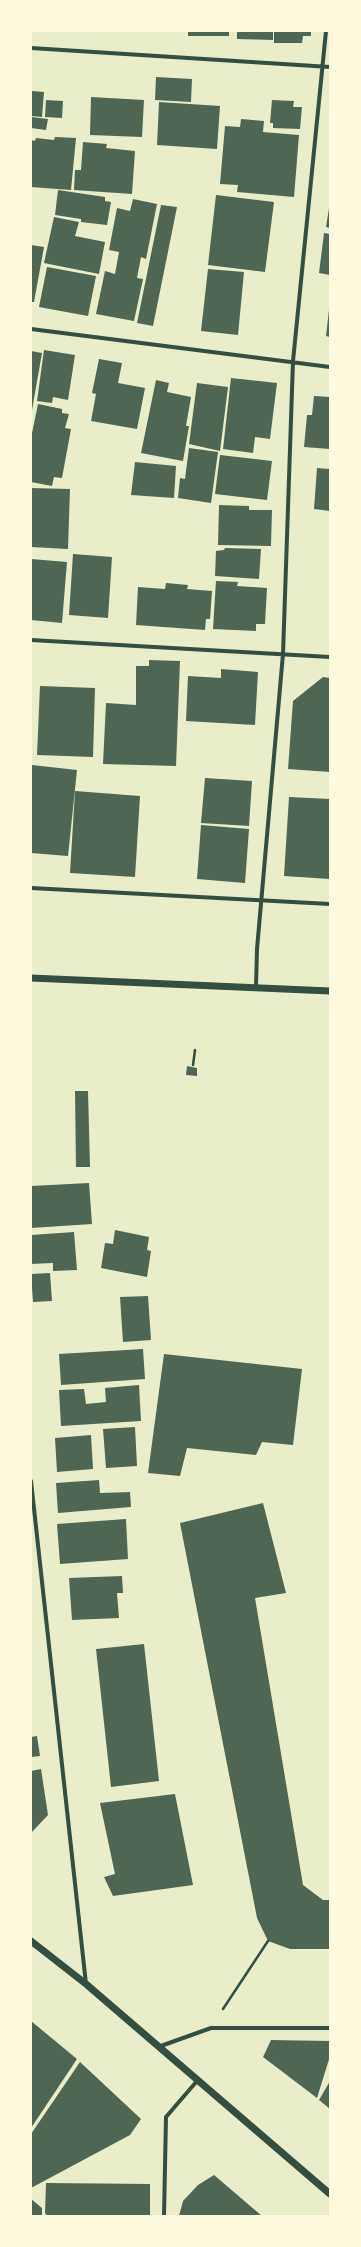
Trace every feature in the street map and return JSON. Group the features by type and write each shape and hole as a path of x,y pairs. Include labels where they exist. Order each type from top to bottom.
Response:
{"street":[{"path":"256,987 283,654 293,361 321,66 326,31"},
{"path":"31,48 330,67"},
{"path":"31,329 293,361 330,367"},
{"path":"31,640 330,658"},
{"path":"31,888 330,904"},
{"path":"31,978 330,991"},
{"path":"31,1481 86,1984"},
{"path":"31,1941 86,1984 330,2194"},
{"path":"158,2047 211,2028 330,2028"},
{"path":"164,2216 166,2117 197,2081"}],"path":[{"path":"193,1065 195,1050"},
{"path":"211,2028 268,1941"}],"building":[{"path":"188,31 229,31 229,36 188,36"},
{"path":"237,31 273,31 273,40 237,39"},
{"path":"274,31 311,31 311,36 303,36 302,43 274,43"},
{"path":"156,77 192,79 191,102 155,100"},
{"path":"32,91 44,92 42,117 31,116"},
{"path":"91,97 144,100 142,137 90,135"},
{"path":"46,100 63,101 62,118 45,117"},
{"path":"272,100 294,101 293,107 302,107 300,129 273,128 273,123 270,123"},
{"path":"159,102 220,106 217,149 157,145"},
{"path":"31,117 48,119 46,130 31,128"},
{"path":"241,119 264,121 263,132 299,135 294,197 237,192 238,185 220,184 225,126 240,127"},
{"path":"55,137 76,138 71,190 31,187 31,140 35,141 36,138 54,140"},
{"path":"83,142 107,144 106,148 135,151 132,194 74,190 75,170 81,170"},
{"path":"58,190 105,197 105,201 111,202 107,225 81,222 81,219 55,215"},
{"path":"216,195 274,202 265,272 208,265"},
{"path":"133,199 157,204 146,259 141,257 137,278 143,279 134,321 96,314 105,271 115,274 119,252 109,250 117,208 130,211"},
{"path":"161,205 177,207 153,326 137,323"},
{"path":"330,208 330,228 326,227"},
{"path":"54,217 79,222 75,236 105,242 99,274 44,263"},
{"path":"324,233 330,234 330,275 319,273"},
{"path":"31,245 44,247 34,302 31,302"},
{"path":"47,267 96,276 88,316 39,307"},
{"path":"208,269 244,272 238,335 201,331"},
{"path":"330,310 330,337 326,336"},
{"path":"44,350 75,355 68,400 53,397 52,403 37,401"},
{"path":"31,351 42,353 32,410 31,410"},
{"path":"99,359 122,363 118,383 145,388 137,429 91,421 96,394 92,393"},
{"path":"231,378 277,383 270,439 255,437 253,453 223,449"},
{"path":"156,380 169,383 167,392 191,397 186,426 189,426 183,461 141,453"},
{"path":"197,383 228,387 220,451 189,444"},
{"path":"314,396 330,397 330,449 304,447 307,415 312,415"},
{"path":"38,404 62,409 62,413 69,414 65,428 71,429 62,478 54,477 52,486 31,482 31,438"},
{"path":"189,448 218,452 211,503 178,498 180,478 185,479"},
{"path":"220,455 272,461 267,500 215,494"},
{"path":"135,462 176,466 174,498 131,495"},
{"path":"317,468 330,469 330,511 314,509"},
{"path":"31,488 70,489 68,549 31,547"},
{"path":"219,505 249,506 249,510 272,510 271,546 218,545"},
{"path":"225,548 261,549 259,579 215,576 216,551 224,550"},
{"path":"73,554 112,557 108,618 69,615"},
{"path":"31,559 67,562 62,623 31,620"},
{"path":"216,581 238,582 237,586 267,588 265,624 256,624 256,631 213,629"},
{"path":"166,583 188,585 187,589 212,591 210,619 206,619 205,630 136,625 138,587 165,589"},
{"path":"149,660 180,661 176,766 103,764 106,703 136,705 136,666 149,666"},
{"path":"221,669 258,672 255,725 186,721 188,676 221,678"},
{"path":"323,677 330,678 330,772 288,769 293,701"},
{"path":"40,686 95,688 93,757 37,755"},
{"path":"32,765 77,770 68,856 31,853"},
{"path":"205,778 252,781 249,826 201,823"},
{"path":"75,791 140,796 135,877 70,873"},
{"path":"289,797 330,799 330,879 284,876"},
{"path":"201,825 249,829 245,883 197,879"},
{"path":"187,1066 197,1068 197,1076 186,1075"},
{"path":"75,1091 88,1091 90,1167 76,1167"},
{"path":"89,1183 92,1224 31,1228 31,1186"},
{"path":"115,1230 149,1237 147,1250 151,1251 147,1277 101,1268 105,1243 113,1244"},
{"path":"74,1232 77,1270 53,1271 53,1263 31,1264 31,1235"},
{"path":"50,1273 52,1301 33,1302 31,1274"},
{"path":"148,1296 151,1340 123,1342 120,1297"},
{"path":"143,1349 145,1379 61,1385 59,1354"},
{"path":"164,1354 302,1369 293,1445 262,1442 256,1455 187,1448 180,1476 148,1473"},
{"path":"139,1385 141,1421 61,1426 59,1390 84,1389 86,1404 106,1402 105,1388"},
{"path":"135,1427 137,1466 106,1468 103,1429"},
{"path":"91,1435 93,1469 57,1472 55,1438"},
{"path":"99,1480 100,1493 130,1492 131,1507 58,1513 56,1483"},
{"path":"263,1503 286,1593 255,1598 303,1885 323,1900 330,1900 330,1949 290,1949 268,1941 257,1918 180,1523"},
{"path":"126,1519 128,1559 60,1564 57,1524"},
{"path":"122,1576 123,1593 117,1593 119,1618 72,1620 69,1578"},
{"path":"144,1644 159,1781 111,1787 96,1649"},
{"path":"37,1736 40,1756 31,1757 31,1737"},
{"path":"41,1769 48,1815 31,1833 31,1771"},
{"path":"175,1794 193,1885 113,1896 104,1877 115,1874 100,1803"},
{"path":"31,2021 77,2059 31,2128"},
{"path":"271,2040 330,2041 330,2056 317,2098 263,2057"},
{"path":"80,2062 141,2119 130,2135 31,2188 31,2134"},
{"path":"330,2081 330,2109 319,2100"},
{"path":"214,2175 262,2216 179,2216 183,2201 198,2185"},
{"path":"46,2183 150,2184 150,2216 47,2216 45,2213"},
{"path":"31,2199 42,2208 42,2216 31,2216"}]}
